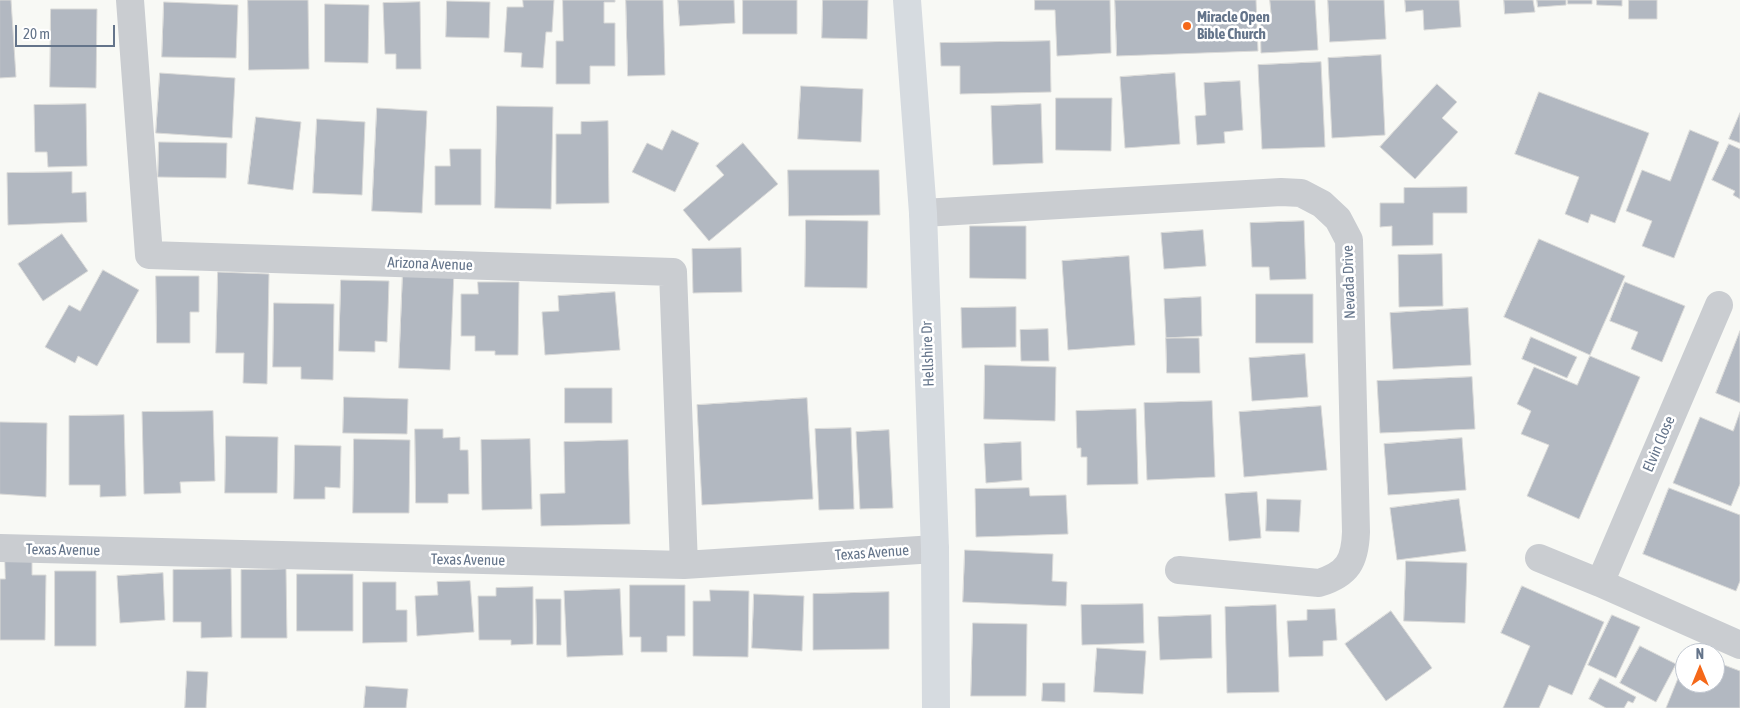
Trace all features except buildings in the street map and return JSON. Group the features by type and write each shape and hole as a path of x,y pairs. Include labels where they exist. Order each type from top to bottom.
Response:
{"street":[{"name":"Arizona Avenue","path":"130,0 149,255 673,272 684,565"},
{"name":"Hellshire Dr","path":"907,0 923,212 935,549 936,708"},
{"name":"Nevada Drive","path":"923,212 1281,192 1301,193 1322,204 1338,219 1349,240 1355,551 1347,568 1334,579 1319,583 1179,570"},
{"name":"Elvin Close","path":"1600,583 1719,305"},
{"name":"Texas Avenue","path":"0,548 684,565 935,549"},
{"path":"1539,558 1740,645"}],"place":[{"name":"Miracle Open Bible Church","path":"1187,26"}]}
